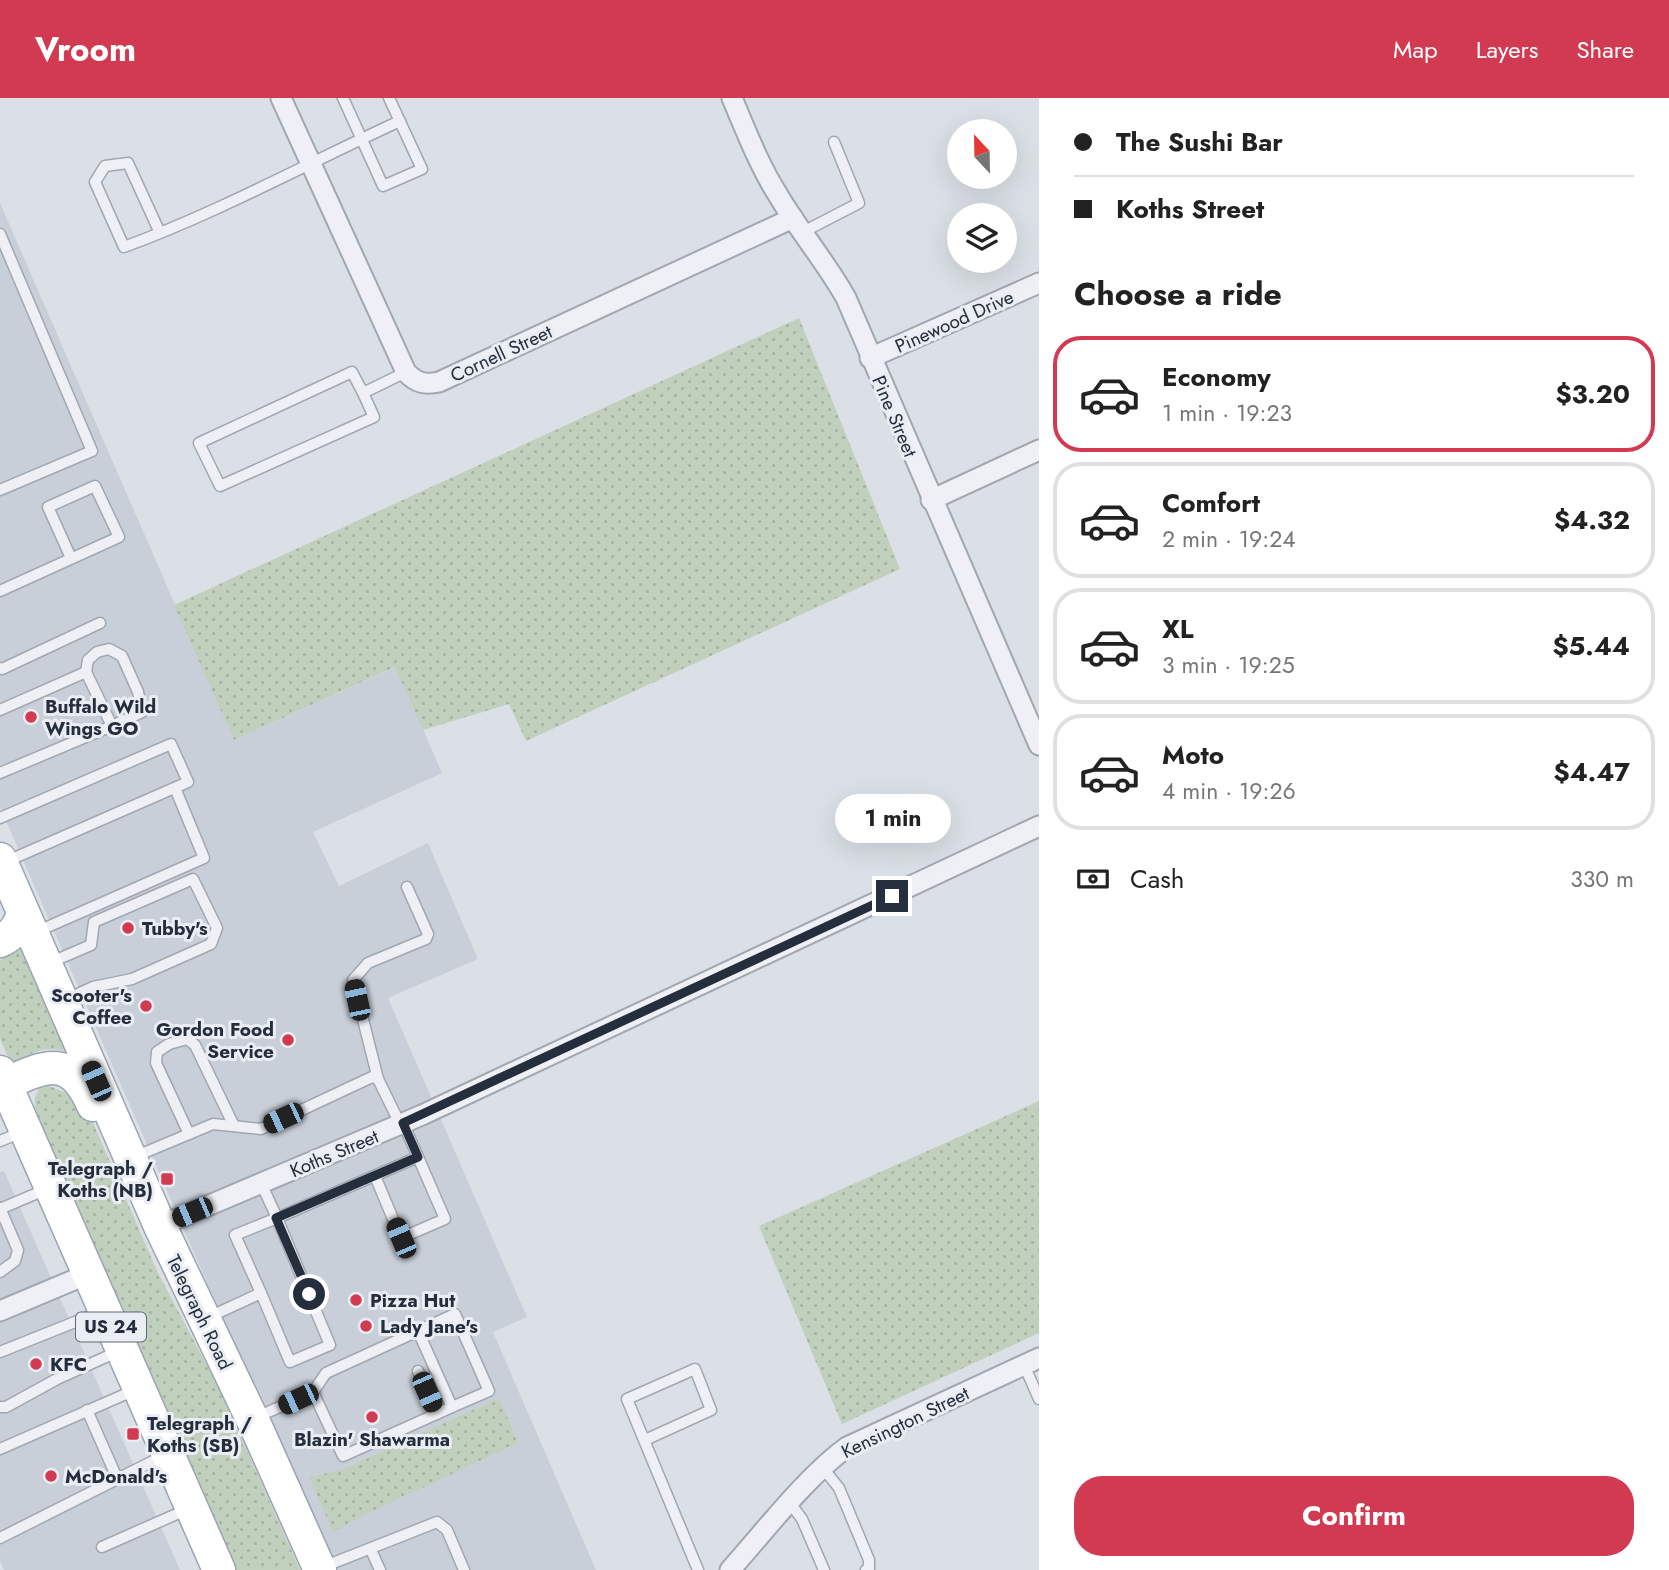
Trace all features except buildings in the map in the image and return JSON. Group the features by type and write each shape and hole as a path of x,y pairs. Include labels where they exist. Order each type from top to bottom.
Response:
{"main road":[{"name":"Telegraph Road","path":"1,861 160,1226 252,1419 319,1569"},
{"path":"0,941 13,934 18,927 28,924"},
{"path":"2,1081 52,1066 72,1073 85,1087 192,1326 222,1358"},
{"name":"US 24","path":"2,1081 13,1136 50,1188 191,1507 215,1569"}],"street":[{"path":"281,98 406,372"},
{"name":"Pine Street","path":"732,98 762,168 839,287 1039,745"},
{"name":"Cornell Street","path":"406,372 417,382 439,382 798,225"},
{"name":"Pinewood Drive","path":"870,358 1039,284"},
{"path":"931,500 1039,450"},
{"name":"Koths Street","path":"160,1226 402,1124 1039,826"},
{"path":"0,1311 88,1274"},
{"name":"Kensington Street","path":"730,1570 840,1452 865,1437 1031,1362"}],"lane":[{"path":"343,98 383,186 422,169 389,98"},
{"path":"160,233 128,163 105,166 95,182 124,247 160,233 400,121"},
{"path":"798,225 859,203 834,142"},
{"path":"0,234 92,452 0,490"},
{"path":"352,372 363,393 374,417 220,486 199,443 352,372"},
{"path":"363,393 406,372"},
{"path":"0,591 119,537 95,486 48,507 71,558"},
{"path":"0,668 100,622"},
{"path":"0,773 112,726 142,712 138,692 122,656 109,649 97,652 88,660 86,672 112,726"},
{"path":"0,710 86,672"},
{"path":"0,818 171,744 188,782 1,861"},
{"path":"28,924 204,858 174,788"},
{"path":"45,964 91,945 94,922 193,878 217,928 211,944 132,978 93,987 61,1001"},
{"path":"375,1176 401,1238 445,1219 379,1079 353,980 368,963 426,939 428,934 407,887"},
{"path":"189,1134 156,1063 157,1052 169,1044 187,1039 195,1045 233,1126"},
{"path":"130,1159 213,1124 261,1129 372,1077 379,1079"},
{"path":"261,1183 276,1218 330,1345 290,1362 235,1235 276,1218 375,1176 418,1157"},
{"path":"0,1272 15,1261 18,1250 0,1208 50,1188"},
{"path":"204,1319 261,1293"},
{"path":"0,1352 104,1310"},
{"path":"252,1419 313,1392 326,1373 456,1314 489,1391 343,1456 313,1392"},
{"path":"418,1331 452,1407"},
{"path":"0,1407 6,1407 57,1379 122,1350"},
{"path":"1031,1362 1039,1399"},
{"path":"645,1440 711,1410 695,1369 627,1399 698,1570"},
{"path":"418,1371 437,1414"},
{"path":"0,1449 139,1389"},
{"path":"87,1410 117,1478"},
{"path":"0,1538 167,1454"},
{"path":"823,1468 839,1488 869,1560 869,1569 866,1570"},
{"path":"790,1503 803,1519 824,1570"},
{"path":"102,1548 191,1507"},
{"path":"319,1569 437,1522 447,1530 464,1570"},
{"path":"371,1550 380,1570"}],"shaded area":[{"path":"0,203 234,740 396,667 442,773 313,832 339,886 428,843 478,959 388,998 527,1317 493,1332 596,1570 332,1570 0,807"},
{"path":"4,1171 180,1570 4,1570 0,1560 0,1172"}],"green space":[{"path":"799,318 900,569 526,741 509,704 423,730 395,667 234,740 174,605"},
{"path":"24,944 67,1051 38,1051 12,1066 0,1039 0,960"},
{"path":"47,1085 71,1095 88,1111 157,1271 220,1390 300,1570 235,1570 35,1119 38,1117 35,1107 36,1094"},
{"path":"1039,1101 1039,1333 842,1424 759,1226"},
{"path":"499,1398 518,1443 333,1532 309,1477 342,1470"}],"place":[{"name":"Buffalo Wild Wings GO","path":"31,717"},
{"name":"Tubby's","path":"128,928"},
{"name":"Scooter's Coffee","path":"146,1006"},
{"name":"Gordon Food Service","path":"288,1040"},
{"name":"Telegraph / Koths (NB)","path":"167,1179"},
{"name":"Pizza Hut","path":"356,1300"},
{"name":"Lady Jane's","path":"366,1326"},
{"name":"KFC","path":"36,1364"},
{"name":"Blazin' Shawarma","path":"372,1417"},
{"name":"Telegraph / Koths (SB)","path":"133,1434"},
{"name":"McDonald's","path":"51,1476"}],"route":[{"path":"309,1294 276,1218 418,1157 403,1123 892,896"}]}
